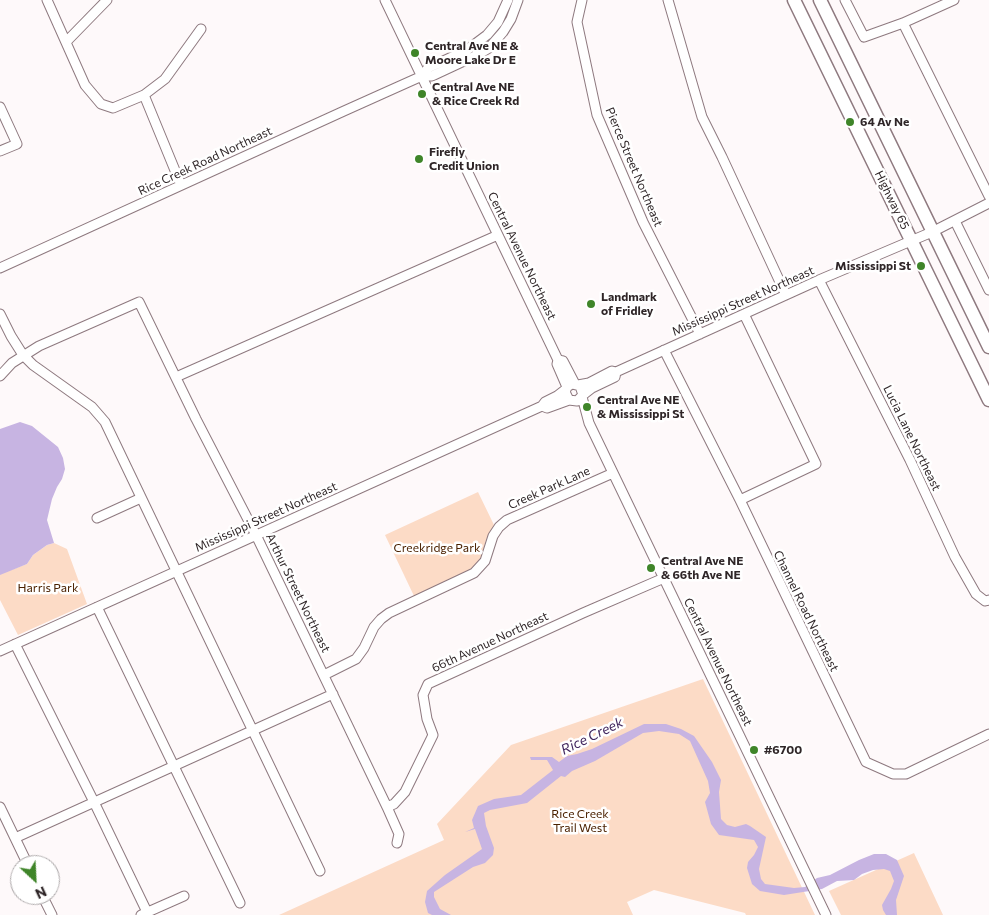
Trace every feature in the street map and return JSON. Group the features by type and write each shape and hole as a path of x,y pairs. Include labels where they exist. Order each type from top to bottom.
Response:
{"highway":[{"name":"Highway 65","path":"794,0 989,400"},
{"name":"Highway 65","path":"820,0 989,348"}],"street":[{"path":"47,0 85,85 101,104 113,108 144,95 165,78 201,28"},
{"path":"66,42 107,0"},
{"name":"Central Avenue Northeast","path":"385,0 558,360 563,361 572,386"},
{"name":"Rice Creek Road Northeast","path":"422,76 428,68 467,50 487,35 498,22 508,0"},
{"name":"Rice Creek Road Northeast","path":"0,268 422,76 432,76 477,55 489,48 508,26 518,0"},
{"name":"Pierce Street Northeast","path":"582,0 577,22 597,115 643,222 700,334"},
{"path":"668,0 702,117 786,295"},
{"path":"846,0 864,37 903,23 954,0"},
{"path":"903,23 989,196"},
{"path":"144,95 181,185"},
{"path":"0,107 17,144 0,151"},
{"name":"Mississippi Street Northeast","path":"0,651 542,406 545,402 572,386 589,382 612,371 616,372 819,280 932,232 989,203"},
{"path":"955,221 989,290"},
{"path":"176,377 498,235"},
{"name":"Lucia Lane Northeast","path":"819,280 910,460 956,557 976,594 986,601 989,600"},
{"name":"Arthur Street Northeast","path":"23,355 39,346 139,302 256,535 387,807 399,834 397,843"},
{"path":"0,314 10,336 23,355 33,365 92,407 101,417 177,571 320,871"},
{"path":"740,500 816,464 744,314"},
{"name":"Channel Road Northeast","path":"664,350 740,500 866,762 893,774 906,774 989,734"},
{"path":"0,376 12,363 23,355"},
{"name":"Mississippi Street Northeast","path":"582,396 592,388 615,377 616,372"},
{"path":"572,386 582,389 582,396 577,401 570,400 566,395 572,386"},
{"name":"Central Avenue Northeast","path":"582,396 588,415 587,419"},
{"name":"Central Avenue Northeast","path":"570,400 587,419 826,915"},
{"name":"Mississippi Street Northeast","path":"542,406 547,408 570,400"},
{"name":"Creek Park Lane","path":"324,675 356,659 364,648 374,627 389,613 474,573 485,561 493,536 499,527 508,520 613,473"},
{"path":"97,518 141,498"},
{"name":"66th Avenue Northeast","path":"387,807 394,804 404,792 433,735 427,719 423,695 428,684 664,578"},
{"path":"97,607 240,903"},
{"path":"15,644 94,802 144,914 184,896"},
{"path":"15,838 333,694"},
{"path":"0,807 23,855"}],"green space":[{"name":"Creekridge Park","path":"478,492 494,525 486,540 481,558 471,569 414,596 385,535"},
{"name":"Harris Park","path":"54,543 67,549 87,604 18,635 0,600 0,574 27,564 33,555 47,545"},
{"name":"Rice Creek Trail West","path":"703,679 815,915 746,915 745,913 654,890 627,902 633,915 279,915 444,840 437,824 511,745"},
{"path":"914,853 943,915 841,915 829,891"}],"shaded area":[{"path":"20,422 32,426 58,447 65,469 52,499 47,520 54,543 47,545 33,555 27,564 0,575 0,429"},
{"name":"Rice Creek","path":"644,724 666,724 694,736 712,762 721,780 719,792 721,819 727,825 735,827 746,824 766,837 759,869 761,879 765,884 794,888 805,887 817,878 830,875 859,860 874,854 886,854 897,860 904,876 896,900 897,915 886,915 883,910 882,905 894,881 890,871 884,869 862,874 854,880 837,881 822,889 784,895 760,891 752,884 747,868 748,862 758,847 754,840 719,835 711,824 705,802 710,793 708,781 690,741 679,734 659,731 643,733 595,761 572,771 565,777 561,776 527,803 490,810 484,813 486,826 494,848 493,855 485,863 473,867 434,892 434,897 440,909 451,915 432,915 428,913 425,902 427,891 445,875 482,849 475,829 465,832 474,828 472,820 478,806 494,799 521,795 553,770 547,760 531,760 530,757 552,757 559,762 567,756 592,749"}],"place":[{"name":"Central Ave NE & Moore Lake Dr E","path":"415,53"},
{"name":"Central Ave NE & Rice Creek Rd","path":"422,94"},
{"name":"64 Av Ne","path":"850,122"},
{"name":"Firefly Credit Union","path":"419,159"},
{"name":"Mississippi St","path":"921,266"},
{"name":"Landmark of Fridley","path":"591,304"},
{"name":"Central Ave NE & Mississippi St","path":"587,407"},
{"name":"Central Ave NE & 66th Ave NE","path":"651,568"},
{"name":"#6700","path":"754,750"}]}
